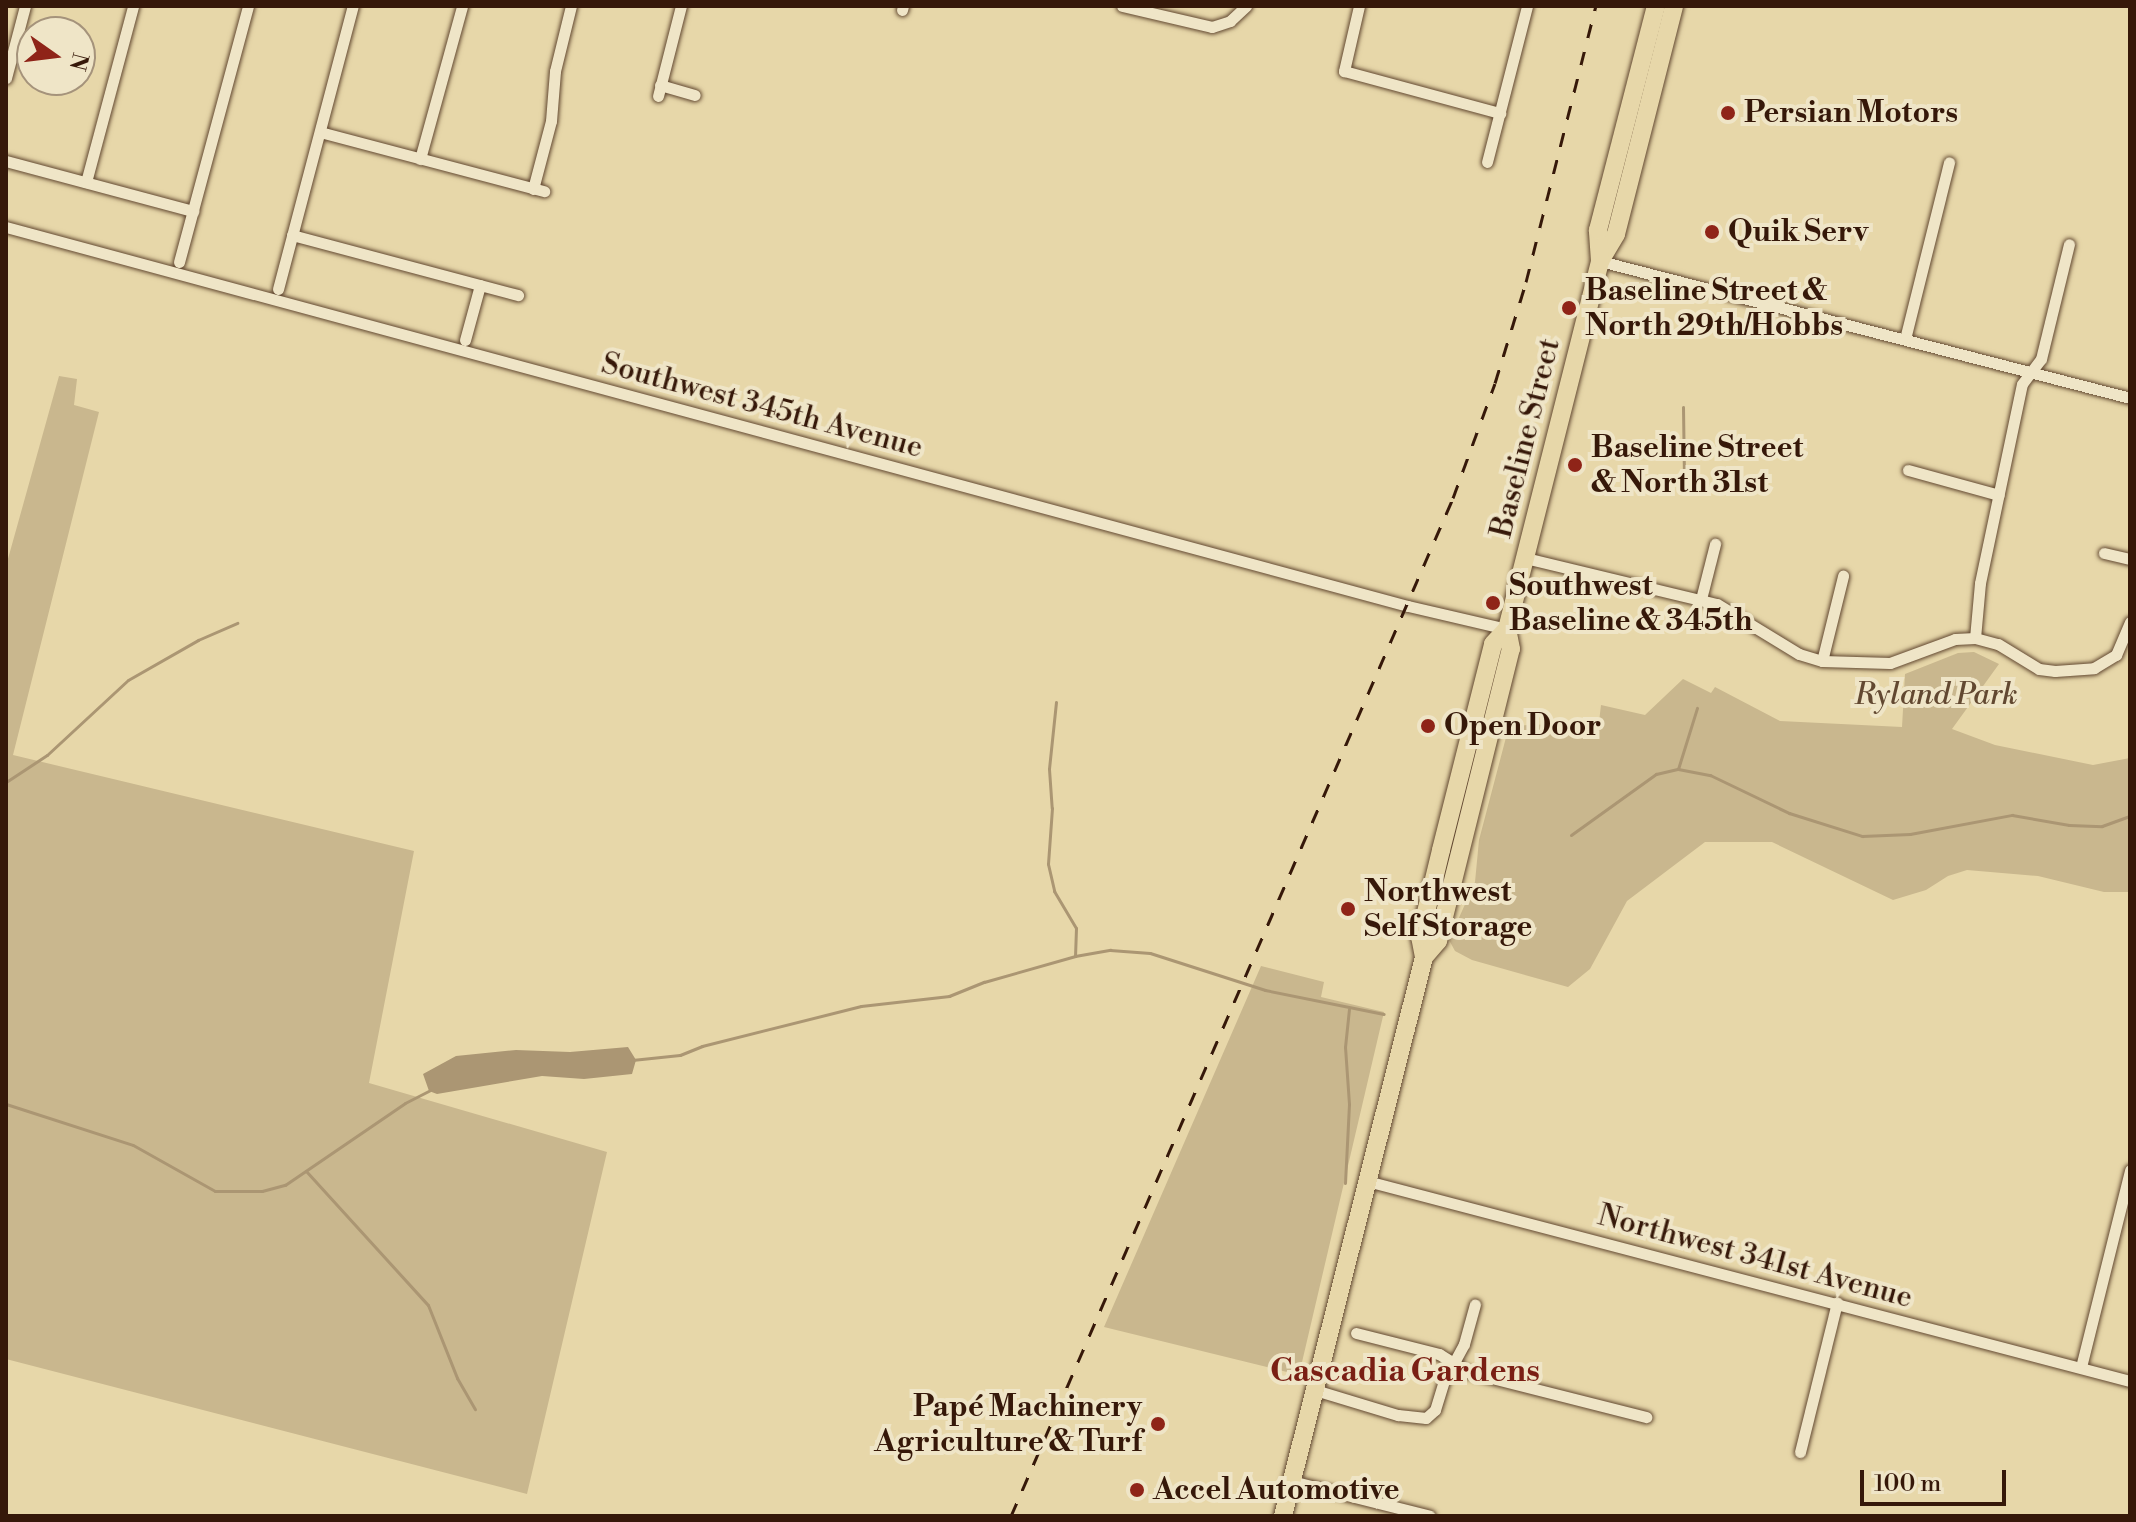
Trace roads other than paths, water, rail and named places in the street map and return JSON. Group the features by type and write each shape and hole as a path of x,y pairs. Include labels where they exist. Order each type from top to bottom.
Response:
{"highway":[{"name":"Baseline Street","path":"1600,261 1598,230 1656,6"},
{"name":"Baseline Street","path":"1283,1516 1424,957 1438,941 1511,649 1507,629 1600,261 1616,234 1674,6"}],"street":[{"path":"6,78 25,6"},
{"path":"86,182 133,6"},
{"path":"179,262 248,6"},
{"path":"278,289 353,6"},
{"path":"420,159 462,6"},
{"path":"320,132 539,190 551,121 555,71 571,6"},
{"path":"681,6 659,91 695,95"},
{"path":"1122,6 1200,26 1221,26 1246,6"},
{"path":"1359,6 1344,71 1500,113"},
{"path":"1487,162 1524,7"},
{"path":"6,161 193,211"},
{"path":"1905,339 1949,162"},
{"name":"Southwest 345th Avenue","path":"6,227 1408,606 1507,629"},
{"path":"292,235 518,295"},
{"path":"1975,638 1980,583 2022,384 2041,359 2069,244"},
{"path":"1600,261 2130,398"},
{"path":"465,340 480,285"},
{"path":"1908,470 1999,495"},
{"path":"1701,599 1715,544"},
{"path":"2104,553 2130,559"},
{"path":"1525,558 1717,604 1799,654 1822,661 1890,663 1955,639 1975,638 1998,644 2039,669 2094,668 2116,655 2130,622"},
{"path":"1822,661 1843,576"},
{"path":"2081,1367 2130,1170"},
{"name":"Northwest 341st Avenue","path":"1367,1181 2130,1381"},
{"path":"1800,1452 1837,1303"},
{"path":"1315,1390 1398,1415 1426,1418 1435,1410 1453,1363 1464,1344 1475,1304"},
{"path":"1356,1333 1439,1354 1468,1372 1646,1417"},
{"path":"1291,1481 1430,1516"}],"waterway":[{"path":"1683,407 1684,475"},
{"path":"6,782 47,755 128,680 198,640 237,623"},
{"path":"1056,702 1049,769 1052,808 1048,864 1054,891 1076,928 1075,956"},
{"path":"1678,769 1697,708"},
{"path":"1571,835 1656,774 1678,769 1710,775 1789,813 1862,836 1910,834 2012,815 2069,825 2102,826 2130,816"},
{"path":"632,1060 680,1055 702,1046 861,1006 949,996 984,982 1075,956 1110,950 1150,953 1265,990 1384,1014"},
{"path":"1345,1183 1349,1104 1345,1047 1349,1009"},
{"path":"6,1104 133,1145 215,1191 262,1191 285,1185 405,1103 430,1090"},
{"path":"306,1171 428,1305 457,1378 475,1409"}],"railway":[{"path":"1011,1516 1453,498 1495,383 1526,282 1596,6"}],"place":[{"name":"Persian Motors","path":"1728,113"},
{"name":"Quik Serv","path":"1712,232"},
{"name":"Baseline Street & North 29th/Hobbs","path":"1569,308"},
{"name":"Baseline Street & North 31st","path":"1575,465"},
{"name":"Southwest Baseline & 345th","path":"1493,603"},
{"name":"Open Door","path":"1428,726"},
{"name":"Northwest Self Storage","path":"1348,909"},
{"name":"Papé Machinery Agriculture & Turf","path":"1158,1424"},
{"name":"Accel Automotive","path":"1137,1490"}],"district":[{"name":"Cascadia Gardens","path":"1405,1371"}],"park label":[{"name":"Ryland Park","path":"1936,695"}]}
